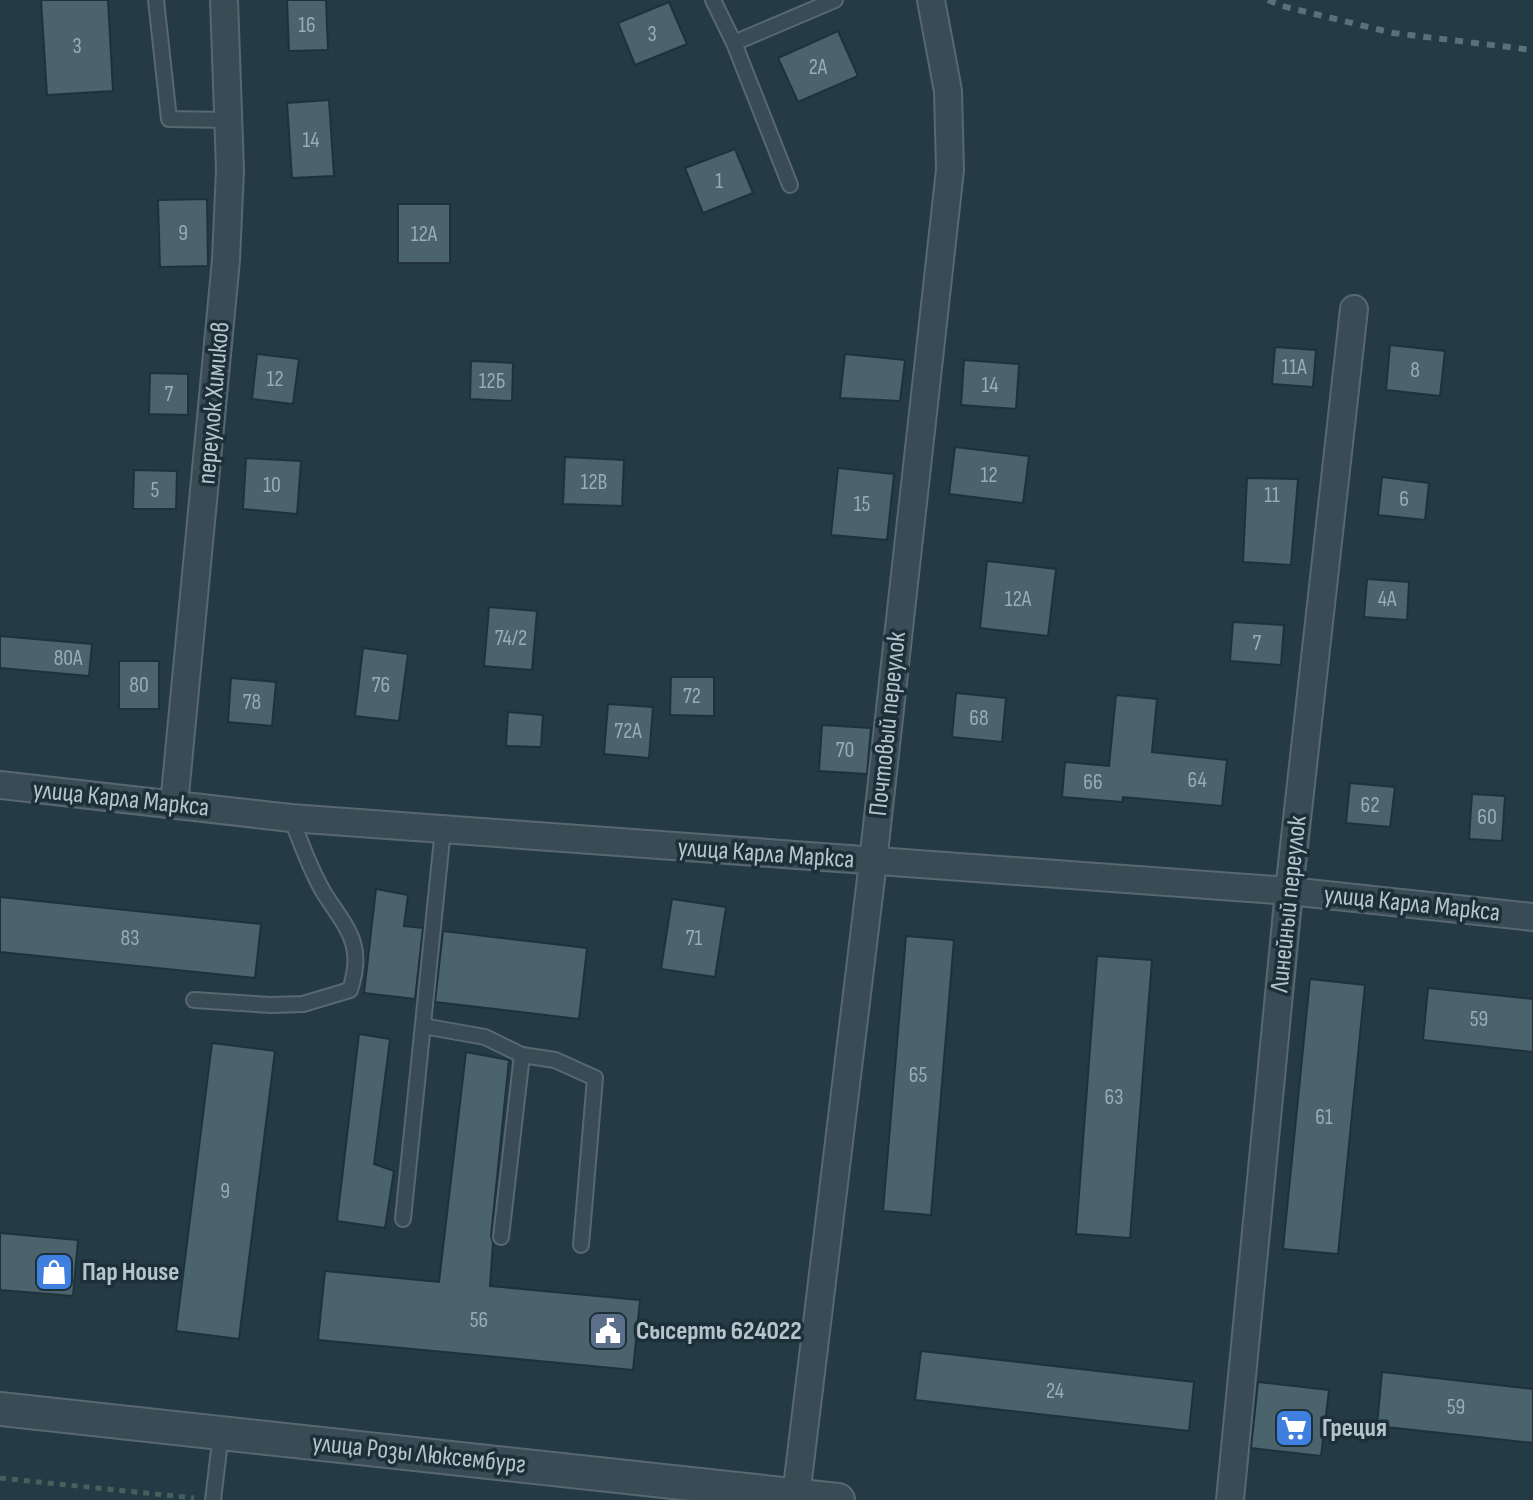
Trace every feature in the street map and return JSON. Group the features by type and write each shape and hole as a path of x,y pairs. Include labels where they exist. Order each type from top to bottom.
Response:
{"street":[{"name":"переулок Химиков","path":"174,805 226,260 230,170 224,0"},
{"name":"Почтовый переулок","path":"796,1496 873,862 950,170 948,91 931,0"},
{"name":"Линейный переулок","path":"1230,1500 1289,891 1354,309"},
{"name":"улица Карла Маркса","path":"0,785 291,818 1289,891 1533,917"},
{"name":"улица Розы Люксембург","path":"0,1409 838,1500"}],"lane":[{"path":"156,0 169,119 228,120"},
{"path":"713,0 734,43 790,185"},
{"path":"734,43 835,0"},
{"path":"194,1000 303,1004 350,990 355,974 356,948 345,921 323,891 291,818"},
{"path":"403,1219 443,829"},
{"path":"423,1026 485,1037 522,1055 555,1060 595,1078 581,1245"},
{"path":"501,1237 522,1055"},
{"path":"213,1500 221,1432"}],"path":[{"path":"0,1478 213,1500"}],"building":[{"path":"41,0 108,0 113,91 47,95"},
{"path":"287,0 326,0 328,50 289,51"},
{"path":"669,2 687,44 635,65 618,23"},
{"path":"838,31 858,76 798,102 778,58"},
{"path":"329,100 334,176 292,178 287,103"},
{"path":"735,149 753,193 703,213 685,168"},
{"path":"207,199 208,266 160,267 158,200"},
{"path":"398,204 450,204 450,263 398,263"},
{"path":"1390,345 1445,351 1440,396 1386,390"},
{"path":"1275,347 1316,350 1313,387 1272,384"},
{"path":"257,354 299,359 293,404 252,399"},
{"path":"845,354 905,360 900,401 840,398"},
{"path":"964,360 1019,364 1016,409 961,405"},
{"path":"471,361 513,363 512,401 470,399"},
{"path":"150,373 188,374 188,415 149,414"},
{"path":"955,447 1029,456 1023,503 949,494"},
{"path":"565,457 624,460 622,506 563,504"},
{"path":"246,458 301,461 297,514 243,509"},
{"path":"838,468 894,474 887,540 831,535"},
{"path":"134,470 177,471 176,509 133,509"},
{"path":"1382,477 1429,483 1425,520 1378,515"},
{"path":"1247,478 1298,479 1291,565 1243,562"},
{"path":"987,561 1056,569 1048,636 980,628"},
{"path":"1367,579 1409,582 1407,620 1364,617"},
{"path":"489,607 537,611 532,670 484,666"},
{"path":"1233,622 1284,625 1281,665 1230,661"},
{"path":"0,636 92,644 89,676 0,668"},
{"path":"363,648 408,654 399,721 355,716"},
{"path":"119,661 159,661 159,709 119,709"},
{"path":"671,677 714,677 714,716 670,715"},
{"path":"231,678 276,682 272,726 228,722"},
{"path":"956,693 1006,698 1002,742 952,737"},
{"path":"1116,695 1157,699 1152,752 1227,760 1222,806 1123,797 1122,802 1062,797 1065,762 1109,766"},
{"path":"608,704 653,707 649,758 604,754"},
{"path":"508,712 543,715 541,747 506,746"},
{"path":"822,725 871,728 867,774 819,771"},
{"path":"1350,783 1395,787 1390,827 1346,823"},
{"path":"1472,794 1505,796 1502,841 1469,839"},
{"path":"376,889 408,895 404,926 423,928 415,999 364,993"},
{"path":"0,897 261,924 255,978 0,952"},
{"path":"672,899 726,907 715,977 661,969"},
{"path":"443,931 587,948 579,1019 435,1002"},
{"path":"906,936 954,940 931,1215 883,1211"},
{"path":"1097,956 1152,960 1130,1238 1076,1234"},
{"path":"1310,979 1365,985 1338,1254 1283,1249"},
{"path":"1428,988 1533,999 1533,1052 1423,1040"},
{"path":"359,1034 390,1039 374,1164 394,1171 385,1228 337,1221"},
{"path":"212,1043 275,1051 239,1339 176,1331"},
{"path":"466,1052 509,1060 491,1236 490,1286 640,1300 633,1370 318,1340 325,1271 439,1282"},
{"path":"0,1233 78,1240 73,1296 0,1290"},
{"path":"921,1351 1194,1382 1189,1431 915,1400"},
{"path":"1382,1372 1533,1389 1533,1443 1377,1426"},
{"path":"1258,1382 1329,1390 1321,1456 1251,1448"}],"railway":[{"path":"1268,0 1393,33 1533,50"}],"place":[{"name":"Пар House","path":"54,1272"},
{"name":"Сысерть 624022","path":"608,1331"},
{"name":"Греция","path":"1294,1428"}]}
